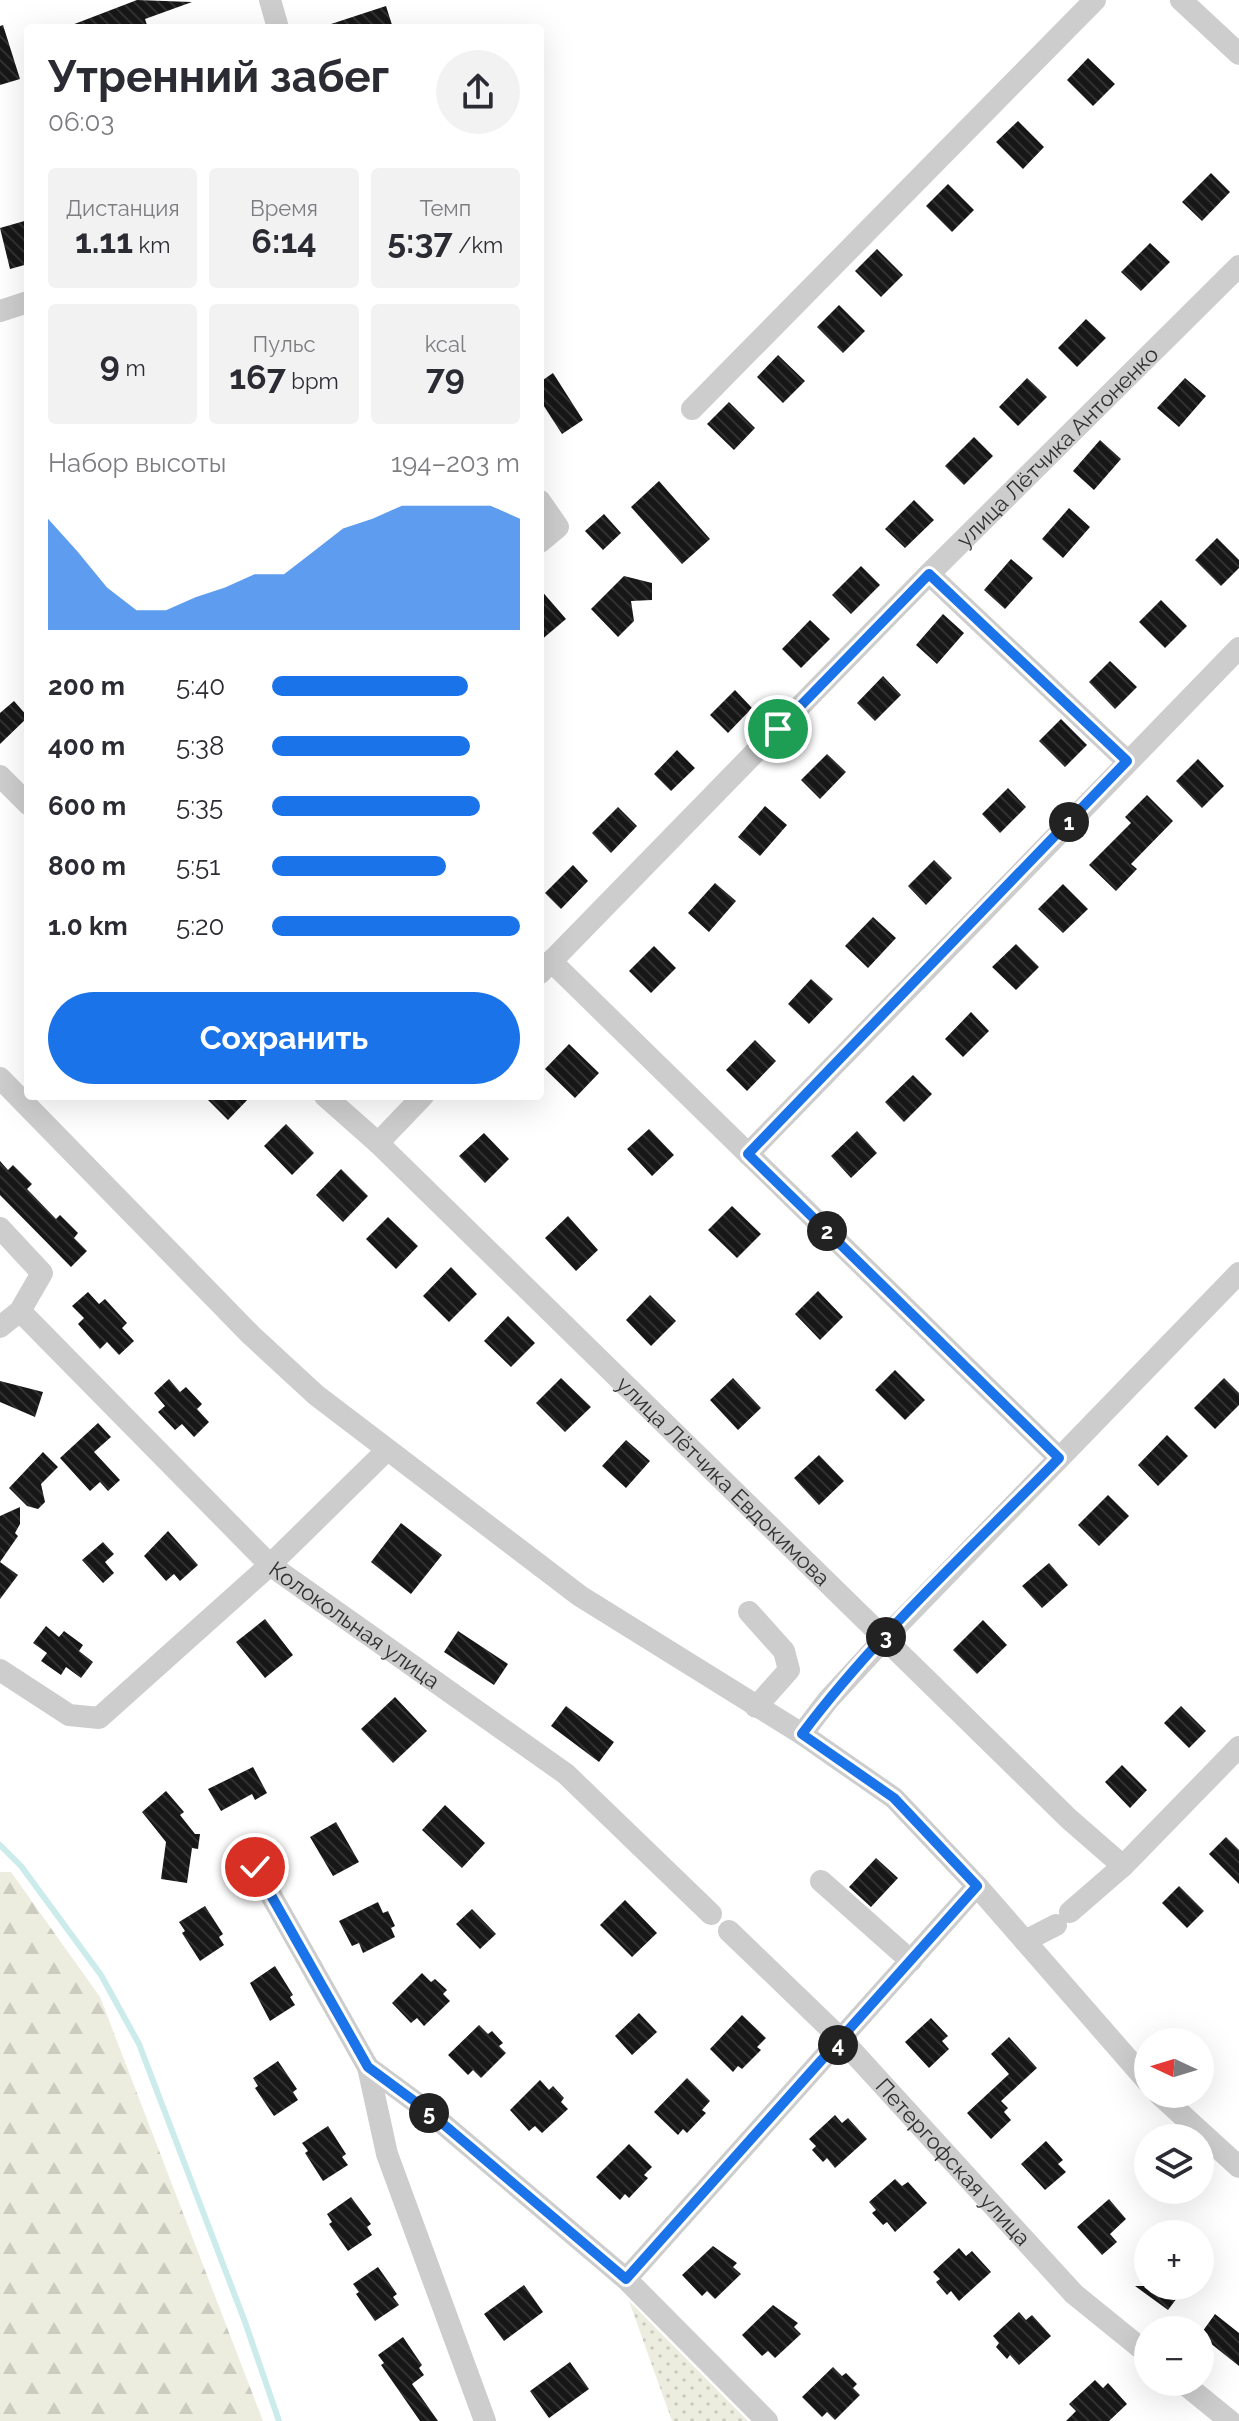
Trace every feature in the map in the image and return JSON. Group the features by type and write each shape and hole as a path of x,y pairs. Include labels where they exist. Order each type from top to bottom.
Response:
{"street":[{"path":"270,0 277,24"},
{"path":"692,409 1095,0"},
{"path":"1181,0 1239,54"},
{"name":"улица Лётчика Антоненко","path":"545,967 929,574 1239,266"},
{"path":"0,311 24,303"},
{"path":"544,507 558,527 544,539"},
{"path":"929,574 1127,761"},
{"path":"748,1154 1239,648"},
{"path":"0,776 24,800"},
{"path":"545,967 748,1154 1059,1458"},
{"path":"0,1078 251,1335 316,1395 580,1596 802,1734 894,1798 977,1886 1134,2066"},
{"name":"улица Лётчика Евдокимова","path":"330,1100 378,1143 1069,1819 1123,1866"},
{"path":"378,1143 419,1100"},
{"path":"0,1228 42,1273 20,1311 0,1327"},
{"path":"802,1734 828,1700 885,1638 1239,1273"},
{"name":"Колокольная улица","path":"20,1311 270,1565 566,1774 711,1914"},
{"path":"0,1670 69,1715 99,1718 270,1565 386,1451"},
{"path":"749,1612 784,1651 789,1670 756,1707"},
{"path":"1025,1941 1063,1918 1123,1866 1239,1747"},
{"path":"255,1867 368,2067 387,2154 485,2421"},
{"path":"821,1881 911,1961"},
{"path":"626,2279 977,1886"},
{"name":"Петергофская улица","path":"729,1931 842,2040 1074,2294 1134,2343"},
{"path":"368,2067 429,2112 626,2279 767,2421"},
{"path":"1174,2108 1239,2167"},
{"path":"1199,2396 1230,2421"}],"green space":[{"path":"0,1872 11,1872 100,1997 263,2421 0,2421"},
{"path":"629,2301 748,2421 672,2421"}],"building":[{"path":"137,0 192,2 145,19 147,24 74,24"},
{"path":"386,6 392,24 331,24"},
{"path":"3,25 20,79 0,85 0,26"},
{"path":"1088,58 1115,84 1093,106 1067,80"},
{"path":"1018,121 1044,147 1023,169 996,142"},
{"path":"1211,173 1230,192 1202,221 1182,202"},
{"path":"948,184 974,210 952,232 926,206"},
{"path":"24,221 24,265 10,269 0,228"},
{"path":"1150,243 1170,262 1141,291 1121,272"},
{"path":"877,249 903,275 881,297 855,271"},
{"path":"839,305 865,331 843,353 817,327"},
{"path":"1086,319 1106,338 1077,367 1058,348"},
{"path":"778,355 805,381 783,403 757,377"},
{"path":"553,373 583,420 562,434 544,406 544,379"},
{"path":"1027,378 1047,397 1018,426 999,407"},
{"path":"1185,378 1206,396 1179,427 1157,408"},
{"path":"729,402 755,428 734,450 707,424"},
{"path":"974,437 993,456 964,485 945,466"},
{"path":"1100,440 1121,459 1094,490 1073,471"},
{"path":"659,481 710,539 682,564 631,507"},
{"path":"914,500 934,520 905,548 885,529"},
{"path":"1069,508 1090,527 1063,558 1042,539"},
{"path":"604,514 621,533 603,550 585,531"},
{"path":"1217,538 1239,560 1239,568 1221,586 1195,560"},
{"path":"1011,559 1033,578 1005,609 984,590"},
{"path":"861,566 880,585 851,614 832,595"},
{"path":"624,576 652,583 652,600 631,601 634,621 618,637 591,609"},
{"path":"544,594 566,619 544,638"},
{"path":"1161,600 1187,626 1165,648 1139,622"},
{"path":"943,614 964,633 937,664 916,645"},
{"path":"810,620 830,639 801,668 782,649"},
{"path":"1110,661 1137,687 1115,709 1089,682"},
{"path":"883,676 901,695 875,721 857,703"},
{"path":"735,690 752,708 728,733 710,715"},
{"path":"14,701 24,712 24,721 0,744 0,713"},
{"path":"1061,719 1087,745 1065,767 1039,741"},
{"path":"677,750 695,768 671,791 654,774"},
{"path":"827,754 846,772 820,799 801,780"},
{"path":"1198,759 1224,786 1202,808 1176,781"},
{"path":"1008,788 1026,807 1000,833 982,814"},
{"path":"1147,795 1173,821 1131,864 1137,869 1116,891 1089,865 1131,823 1125,817"},
{"path":"765,806 787,825 760,856 738,837"},
{"path":"618,807 637,826 611,853 592,833"},
{"path":"934,860 952,878 926,905 908,886"},
{"path":"573,865 588,881 561,909 545,893"},
{"path":"715,883 736,901 709,932 688,913"},
{"path":"1063,884 1088,909 1063,933 1038,909"},
{"path":"873,917 896,938 868,968 845,946"},
{"path":"1016,944 1039,967 1016,990 992,967"},
{"path":"654,946 676,968 651,993 629,971"},
{"path":"811,979 833,999 809,1024 788,1004"},
{"path":"971,1012 989,1031 963,1057 945,1039"},
{"path":"755,1040 776,1061 747,1091 726,1070"},
{"path":"569,1044 599,1073 575,1098 545,1069"},
{"path":"913,1075 932,1094 904,1122 885,1102"},
{"path":"208,1100 247,1100 228,1120"},
{"path":"286,1124 314,1153 292,1175 264,1146"},
{"path":"649,1129 674,1155 652,1176 627,1149"},
{"path":"857,1131 877,1153 851,1178 831,1156"},
{"path":"484,1133 509,1159 485,1183 459,1156"},
{"path":"0,1161 8,1170 13,1165 32,1184 27,1189 56,1219 60,1215 78,1233 74,1238 87,1251 71,1267 0,1195"},
{"path":"341,1169 368,1196 343,1222 316,1195"},
{"path":"732,1206 761,1234 737,1258 708,1230"},
{"path":"568,1216 598,1250 576,1271 545,1238"},
{"path":"388,1217 418,1246 396,1269 366,1239"},
{"path":"451,1267 477,1294 449,1322 423,1296"},
{"path":"818,1291 843,1317 820,1340 795,1314"},
{"path":"88,1292 99,1304 105,1299 127,1323 122,1328 134,1341 119,1355 107,1342 100,1349 78,1324 84,1318 72,1306"},
{"path":"650,1295 676,1321 651,1346 626,1320"},
{"path":"508,1316 535,1343 511,1367 484,1341"},
{"path":"895,1370 925,1400 905,1420 875,1390"},
{"path":"561,1378 591,1407 565,1432 536,1403"},
{"path":"733,1378 761,1408 738,1430 710,1400"},
{"path":"1224,1378 1239,1393 1239,1405 1215,1429 1194,1408"},
{"path":"169,1379 180,1392 186,1387 202,1404 197,1409 209,1422 194,1437 182,1424 175,1430 158,1412 165,1406 154,1393"},
{"path":"0,1381 43,1392 35,1417 0,1402"},
{"path":"98,1423 111,1437 94,1452 120,1480 108,1491 100,1482 90,1491 60,1458"},
{"path":"1167,1435 1188,1456 1158,1486 1138,1465"},
{"path":"626,1440 650,1461 626,1488 602,1466"},
{"path":"43,1452 58,1467 41,1484 45,1502 38,1509 27,1506 9,1488"},
{"path":"819,1455 844,1481 819,1505 794,1478"},
{"path":"1108,1495 1129,1516 1099,1546 1078,1525"},
{"path":"20,1507 20,1524 15,1533 18,1536 0,1562 0,1516"},
{"path":"401,1523 442,1555 411,1594 371,1562"},
{"path":"168,1531 198,1565 180,1581 174,1574 166,1581 144,1556"},
{"path":"103,1542 114,1554 105,1562 114,1573 103,1583 82,1560"},
{"path":"0,1562 18,1575 0,1599"},
{"path":"1049,1563 1068,1585 1042,1608 1022,1586"},
{"path":"265,1619 293,1655 265,1678 236,1642"},
{"path":"983,1620 1007,1645 977,1674 953,1650"},
{"path":"46,1626 59,1637 64,1631 83,1645 79,1651 93,1662 81,1678 66,1667 61,1675 41,1661 47,1653 33,1643"},
{"path":"458,1631 508,1664 494,1685 444,1652"},
{"path":"395,1697 427,1731 393,1763 361,1729"},
{"path":"566,1706 614,1742 599,1762 551,1726"},
{"path":"1181,1706 1206,1731 1189,1748 1164,1723"},
{"path":"1122,1765 1147,1790 1130,1808 1105,1782"},
{"path":"253,1767 267,1793 255,1800 252,1794 221,1811 208,1789"},
{"path":"166,1791 184,1812 180,1815 195,1834 200,1834 198,1849 192,1848 187,1883 161,1879 166,1842 142,1812"},
{"path":"445,1805 485,1843 462,1868 422,1830"},
{"path":"336,1822 359,1862 333,1876 310,1837"},
{"path":"1226,1837 1239,1850 1239,1884 1209,1854"},
{"path":"876,1858 898,1878 871,1907 849,1887"},
{"path":"1179,1886 1204,1911 1187,1928 1162,1903"},
{"path":"625,1900 657,1933 632,1957 600,1925"},
{"path":"378,1902 383,1913 388,1911 395,1926 391,1928 395,1937 363,1953 359,1943 352,1946 339,1921"},
{"path":"205,1906 223,1934 219,1937 224,1945 200,1961 182,1933 185,1931 179,1922"},
{"path":"472,1909 496,1934 480,1949 456,1924"},
{"path":"275,1966 293,1995 290,1997 295,2005 270,2021 250,1983"},
{"path":"422,1973 447,1990 443,1994 450,2001 424,2026 417,2018 411,2023 392,2003"},
{"path":"639,2013 657,2032 632,2055 615,2036"},
{"path":"742,2015 766,2038 757,2047 761,2050 742,2069 738,2066 733,2072 710,2049"},
{"path":"931,2018 948,2036 942,2041 949,2049 929,2068 905,2042"},
{"path":"479,2025 488,2034 492,2031 503,2043 499,2046 506,2053 481,2078 473,2070 468,2075 448,2055"},
{"path":"1009,2037 1037,2068 1001,2101 1008,2108 1004,2112 1011,2120 991,2139 967,2113 1009,2074 991,2054"},
{"path":"278,2061 297,2089 293,2092 298,2100 274,2116 255,2088 258,2086 253,2078"},
{"path":"687,2078 710,2101 702,2110 706,2113 687,2133 683,2129 678,2135 654,2112"},
{"path":"540,2080 549,2090 553,2086 564,2098 561,2102 568,2109 542,2133 535,2126 529,2131 510,2110"},
{"path":"835,2115 842,2123 848,2118 867,2139 835,2168 827,2158 823,2162 812,2150 816,2146 809,2139"},
{"path":"328,2126 346,2154 342,2157 348,2165 323,2181 302,2143"},
{"path":"1046,2141 1063,2160 1058,2164 1066,2172 1045,2190 1021,2164"},
{"path":"629,2144 652,2167 644,2175 648,2178 629,2198 625,2194 620,2200 596,2177"},
{"path":"895,2179 902,2186 908,2182 927,2203 895,2232 887,2222 883,2225 872,2213 876,2210 869,2202"},
{"path":"351,2197 371,2224 367,2227 372,2235 348,2251 329,2224 332,2222 327,2214"},
{"path":"1109,2199 1126,2219 1110,2234 1117,2242 1102,2255 1077,2227"},
{"path":"713,2246 737,2263 733,2267 741,2274 715,2299 707,2291 702,2296 682,2275"},
{"path":"959,2248 966,2256 972,2251 991,2272 959,2301 951,2291 947,2295 936,2282 940,2279 933,2272"},
{"path":"378,2267 397,2294 393,2297 399,2305 375,2321 356,2294 359,2292 353,2284"},
{"path":"524,2285 543,2312 504,2341 484,2314"},
{"path":"1154,2300 1176,2300 1168,2310"},
{"path":"773,2305 798,2323 794,2327 801,2334 775,2358 768,2351 762,2356 742,2335"},
{"path":"1019,2312 1026,2320 1032,2315 1051,2336 1019,2365 1010,2355 1007,2359 996,2347 999,2343 993,2336"},
{"path":"1215,2314 1239,2333 1239,2366 1214,2346"},
{"path":"403,2337 422,2365 419,2368 424,2375 412,2384 438,2421 420,2421 381,2365 384,2363 378,2355"},
{"path":"570,2362 589,2389 549,2418 530,2391"},
{"path":"833,2367 842,2376 846,2373 857,2384 853,2388 860,2395 835,2420 827,2412 822,2417 802,2397"},
{"path":"1095,2380 1103,2388 1108,2383 1127,2404 1109,2421 1066,2421 1076,2411 1069,2404"}],"waterway":[{"path":"0,1845 21,1866 101,1975 139,2044 245,2322 279,2421"}],"route":[{"path":"255,1867 368,2067 429,2112 626,2279 977,1886 894,1798 802,1734 828,1700 885,1638 1059,1458 748,1154 1127,761 929,574 778,729"}]}
